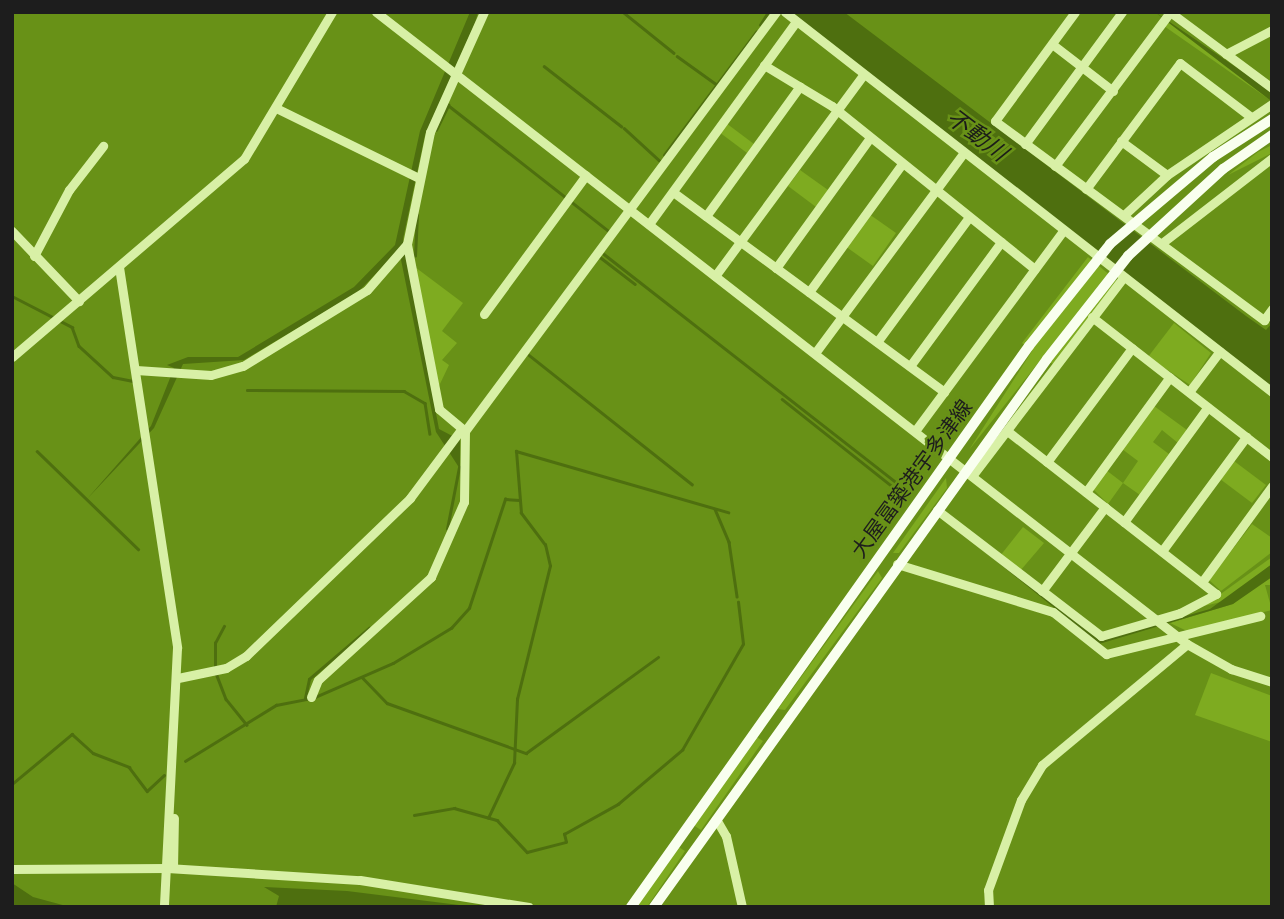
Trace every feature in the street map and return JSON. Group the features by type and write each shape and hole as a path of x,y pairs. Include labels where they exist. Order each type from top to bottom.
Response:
{"main road":[{"name":"大屋冨築港宇多津線","path":"631,907 682,830 951,460 1029,346 1110,244 1213,157 1272,119"},
{"name":"大屋冨築港宇多津線","path":"653,907 785,719 937,510 968,473 1047,359 1143,240 1223,169 1272,135"},
{"path":"878,559 897,564"},
{"path":"769,708 785,719"},
{"path":"682,830 698,844"}],"street":[{"path":"12,357 228,177 254,149 332,12"},
{"path":"376,12 1187,644 1231,669 1272,682"},
{"path":"311,697 318,680 418,593 438,566 464,502 461,432 439,409 406,245 415,176 453,71 484,12"},
{"path":"178,678 216,671 246,656 410,498 776,12"},
{"path":"785,12 1062,232 1272,392"},
{"path":"1075,12 995,121 1264,320 1272,309"},
{"path":"1025,144 1122,12"},
{"path":"1055,166 1168,15 1272,88"},
{"path":"649,224 796,22"},
{"path":"1226,54 1272,30"},
{"path":"1052,44 1113,91"},
{"path":"1086,189 1180,63 1251,117"},
{"path":"764,65 836,112 1035,269"},
{"path":"716,276 863,75"},
{"path":"706,216 800,86"},
{"path":"1124,215 1167,175 1272,104"},
{"path":"276,108 415,176"},
{"path":"776,268 869,139"},
{"path":"1121,141 1167,175"},
{"path":"34,256 69,190 103,146"},
{"path":"815,354 963,154"},
{"path":"1162,243 1272,158"},
{"path":"809,292 902,164"},
{"path":"484,314 586,175"},
{"path":"673,192 944,392"},
{"path":"877,342 969,217"},
{"path":"12,231 79,301"},
{"path":"915,431 1062,232"},
{"path":"910,366 1001,242"},
{"path":"135,370 211,375 243,366 367,290 406,245"},
{"path":"119,267 168,565 178,678 164,907"},
{"path":"968,473 1007,431 1124,278"},
{"path":"1092,317 1272,457"},
{"path":"1047,462 1132,348"},
{"path":"1189,392 1220,351"},
{"path":"1086,492 1170,377"},
{"path":"1124,522 1208,407"},
{"path":"937,510 1101,636 1157,620 1216,594 1007,431"},
{"path":"1162,551 1246,437"},
{"path":"1202,582 1272,486"},
{"path":"1042,591 1105,507"},
{"path":"897,564 1053,612 1106,654 1260,616"},
{"path":"989,907 988,890 1021,800 1042,765 1187,644"},
{"path":"716,819 726,836 742,907"},
{"path":"12,869 168,870 406,884 529,907"}],"shaded area":[{"path":"1169,23 1270,100 1164,26"},
{"path":"726,123 754,144 747,153 719,132"},
{"path":"1272,145 1272,153 1228,175 1258,152"},
{"path":"800,170 828,190 816,207 788,186"},
{"path":"869,214 896,233 873,266 845,246"},
{"path":"1088,257 1117,281 1053,364 1042,358 969,450 1032,351 1022,343"},
{"path":"415,267 463,303 442,331 457,343 442,360 449,365 439,386"},
{"path":"1174,323 1211,353 1190,385 1148,357"},
{"path":"1154,406 1187,430 1178,443 1162,430 1153,442 1169,454 1140,495 1123,483 1138,461 1122,449"},
{"path":"1234,461 1266,485 1252,503 1220,479"},
{"path":"1106,470 1123,483 1108,504 1093,489"},
{"path":"946,478 947,488 899,553 893,553"},
{"path":"1252,524 1272,538 1272,552 1221,591 1209,580"},
{"path":"1023,527 1044,543 1020,571 1000,556"},
{"path":"1272,557 1272,564 1225,601 1204,606"},
{"path":"878,571 882,578 785,710 778,709"},
{"path":"1266,576 1272,577 1272,585 1265,585 1272,610 1187,631 1170,623 1233,604"},
{"path":"1211,673 1272,696 1272,742 1195,715"},
{"path":"755,736 763,741 701,830 693,825"},
{"path":"677,846 685,851 647,907 635,907"}],"water":[{"path":"470,12 478,12 475,23 425,135 403,239 439,429 460,440 460,469 436,432 399,250 358,292 244,360 183,364 154,428 87,499 151,426 174,368 167,365 188,357 238,357 354,287 395,245 420,131"},
{"name":"不動川","path":"791,12 844,12 1246,316 1266,330 1272,323 1272,387"},
{"path":"1155,12 1271,91 1270,100 1169,23"},
{"path":"944,519 1102,640 1210,609 1272,564 1272,577 1233,604 1099,644"},
{"path":"12,883 33,897 70,907 12,907"},
{"path":"264,887 347,891 475,907 276,907 279,896"}],"waterway":[{"path":"623,12 674,53"},
{"path":"760,25 768,12"},
{"path":"664,155 756,32"},
{"path":"677,56 716,84"},
{"path":"544,66 621,126"},
{"path":"436,130 448,105 610,232"},
{"path":"624,128 660,161"},
{"path":"415,256 417,215"},
{"path":"604,254 900,485"},
{"path":"600,257 635,284"},
{"path":"12,296 72,327 79,346 113,377 133,381"},
{"path":"529,355 692,484"},
{"path":"247,390 404,391 425,403 430,434"},
{"path":"782,399 898,491"},
{"path":"37,451 138,549"},
{"path":"488,818 514,763 517,699 550,566 545,545 521,513 516,451 728,512"},
{"path":"447,529 459,467"},
{"path":"185,761 276,705 313,698 393,663 451,628 469,608 505,499 519,500"},
{"path":"715,509 729,542 737,596"},
{"path":"414,815 454,808 497,820 527,852 566,842 564,834 618,804 682,750 743,644 738,602"},
{"path":"215,666 215,643 224,626"},
{"path":"305,698 309,679 369,628"},
{"path":"362,677 387,703 526,753 658,657"},
{"path":"216,673 226,699 247,725"},
{"path":"12,784 72,734 93,753 129,767 147,791 164,775"}]}
